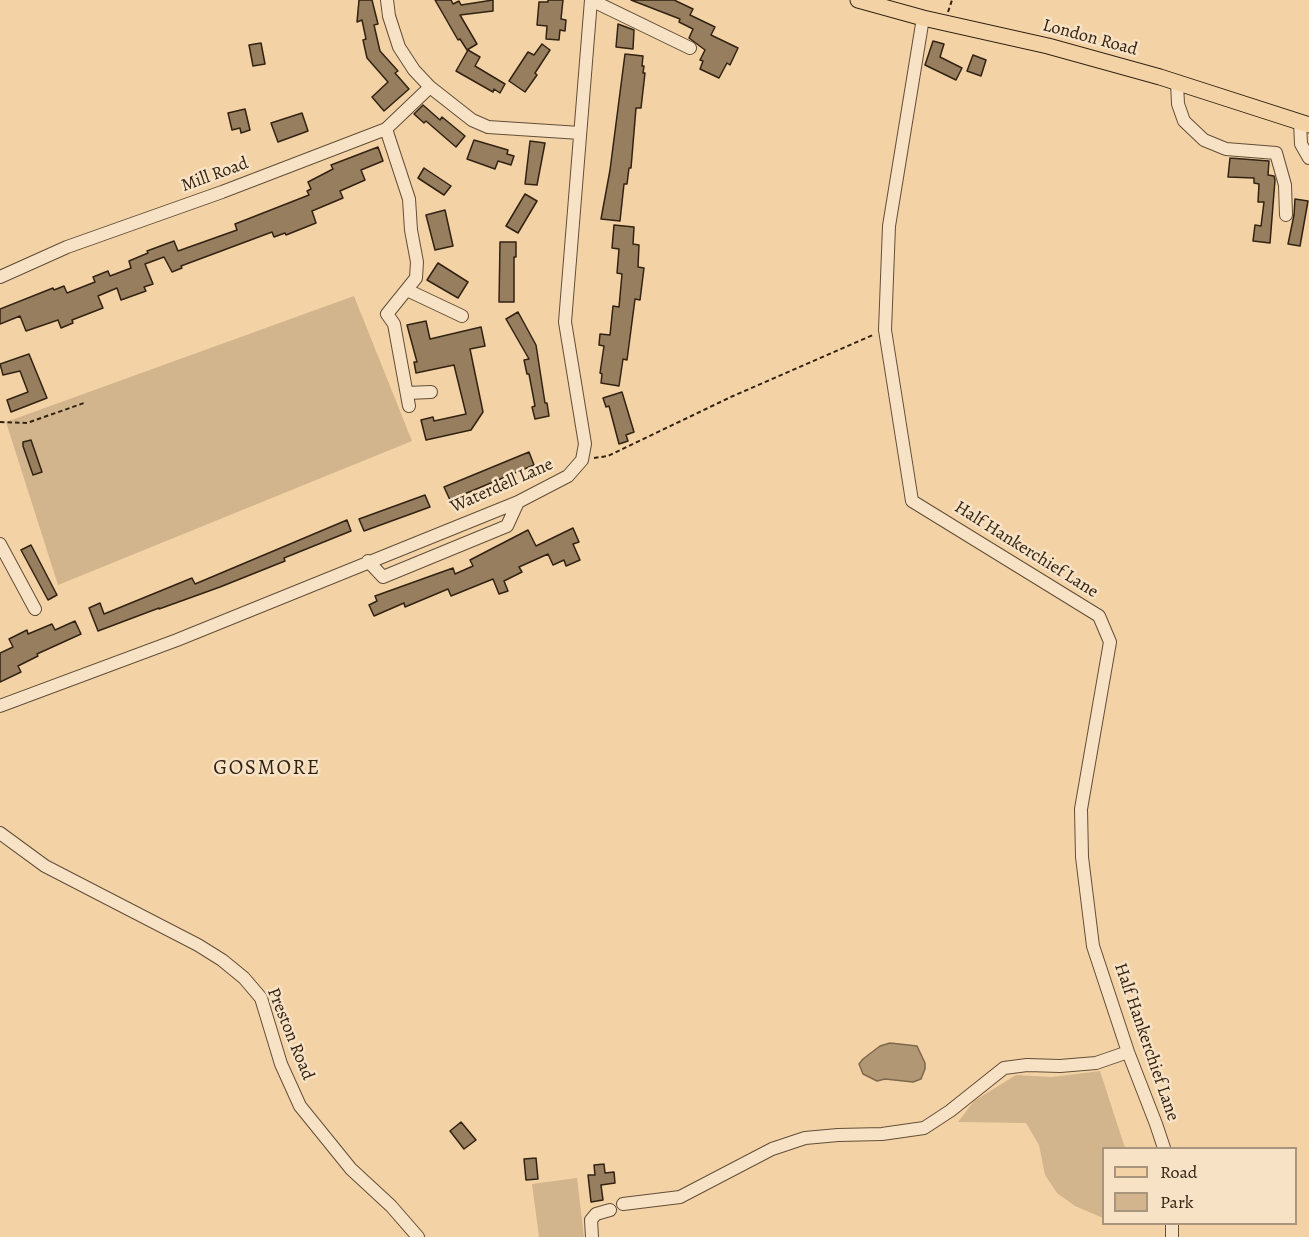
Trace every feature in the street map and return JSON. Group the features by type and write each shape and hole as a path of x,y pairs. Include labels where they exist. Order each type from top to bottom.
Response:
{"main road":[{"name":"London Road","path":"858,0 923,18 1048,46 1177,83 1305,124"}],"street":[{"path":"387,0 389,16 399,47 414,70 430,87 472,120 488,127 580,133"},
{"path":"582,460 585,444 565,322 591,0 690,48"},
{"name":"Half Hankerchief Lane","path":"923,18 889,226 885,330 912,501 1099,616 1110,642 1081,809 1082,857 1094,946 1128,1052 1163,1147"},
{"path":"1177,83 1178,104 1184,121 1204,140 1226,149 1276,153 1285,185 1286,215"},
{"name":"Mill Road","path":"0,277 67,247 222,192 386,129 430,87"},
{"path":"1305,124 1301,144 1309,158"},
{"path":"386,129 409,199 411,230 417,262 416,278 387,314 394,324 410,406"},
{"path":"407,290 462,316"},
{"path":"407,393 431,392"},
{"name":"Waterdell Lane","path":"0,706 177,640 518,502 568,476 582,460"},
{"path":"368,561 383,577 507,526 518,502"},
{"path":"0,543 35,609"},
{"name":"Preston Road","path":"0,833 45,866 198,945 244,978 261,998 281,1064 300,1106 351,1169 391,1206 418,1237"},
{"path":"622,1204 680,1197 772,1149 805,1138 882,1134 924,1128 950,1111 1004,1068 1096,1063 1128,1052"},
{"path":"592,1237 591,1220 596,1214 610,1210"}],"path":[{"path":"582,460 608,456 733,396 885,330"},
{"path":"0,422 27,423 84,403"}],"green space":[{"path":"354,296 412,441 58,585 6,422"},
{"path":"1100,1071 1125,1147 1102,1147 1102,1218 1075,1206 1057,1193 1045,1175 1039,1145 1026,1123 958,1122 974,1101 1016,1075 1052,1077"},
{"path":"577,1178 584,1237 539,1237 532,1184"}],"shaded area":[{"path":"890,1043 917,1046 925,1063 921,1079 913,1082 885,1079 877,1081 863,1074 859,1064 863,1059 880,1046"}],"building":[{"path":"359,0 372,0 378,24 374,25 380,51 398,71 395,73 409,89 384,111 372,97 388,82 367,58 362,20 357,22"},
{"path":"435,0 451,0 453,4 459,1 461,5 493,0 493,11 460,15 477,44 467,50 460,39 458,40"},
{"path":"548,0 563,0 561,19 566,20 565,31 560,30 559,40 546,39 547,26 537,25 539,2 548,2"},
{"path":"631,0 674,0 693,9 690,15 715,27 711,35 738,48 730,65 727,63 719,78 700,69 703,61 700,60 705,50 689,38 693,29 679,22 680,19"},
{"path":"618,24 634,30 633,49 616,47"},
{"path":"933,41 944,44 940,57 962,68 956,80 925,65"},
{"path":"261,43 265,64 253,66 249,45"},
{"path":"542,44 550,50 525,92 509,81 528,52 534,55"},
{"path":"468,50 480,57 475,66 505,84 500,93 494,89 493,92 456,71"},
{"path":"625,54 643,56 642,66 644,66 643,73 645,73 641,108 636,108 631,168 629,168 627,184 624,184 620,221 601,219 610,170"},
{"path":"973,55 986,60 981,76 967,71"},
{"path":"423,105 440,120 442,117 465,136 456,147 426,121 424,123 414,114"},
{"path":"245,109 250,130 241,133 240,128 232,130 228,113"},
{"path":"302,113 308,131 278,142 271,123"},
{"path":"474,140 508,150 507,154 514,156 511,165 498,161 495,169 467,159"},
{"path":"530,141 545,143 537,185 525,184"},
{"path":"378,147 383,161 361,170 365,180 340,191 343,198 312,211 316,223 286,235 285,233 274,237 272,232 181,266 182,268 172,272 164,257 145,264 153,284 144,287 146,291 121,300 117,288 98,296 103,308 72,320 73,323 61,328 58,320 26,331 20,316 0,324 0,309 53,288 54,290 64,286 67,293 95,282 93,277 108,271 110,276 131,268 129,261 148,253 147,251 174,241 178,251 237,230 235,224 309,195 307,191 311,189 308,182 333,169 331,165"},
{"path":"1230,158 1269,161 1268,175 1274,176 1275,180 1270,243 1253,241 1255,225 1261,226 1264,202 1258,202 1259,184 1254,183 1254,178 1228,177"},
{"path":"424,168 451,186 444,195 418,178"},
{"path":"525,194 537,201 518,233 506,226"},
{"path":"1295,199 1308,201 1300,246 1288,244"},
{"path":"445,210 453,246 435,250 426,215"},
{"path":"614,225 634,227 633,244 639,245 638,267 644,268 640,300 635,299 627,360 623,359 619,386 601,383 602,374 600,373 604,346 599,345 600,334 610,335 613,306 619,307 622,274 617,273 619,249 612,248"},
{"path":"500,242 516,242 514,302 499,302"},
{"path":"438,263 468,282 458,298 427,280"},
{"path":"518,312 536,345 549,416 535,419 532,407 535,406 524,360 529,359 506,319"},
{"path":"426,321 430,339 481,327 485,346 470,349 483,412 471,430 426,440 421,420 433,417 434,421 466,414 454,365 416,373 414,362 417,362 407,325"},
{"path":"29,354 47,398 11,412 7,400 28,392 20,371 3,375 0,364"},
{"path":"622,392 634,432 626,435 628,441 619,444 609,406 606,407 603,398"},
{"path":"31,440 42,472 33,475 23,446 23,442"},
{"path":"529,452 534,465 450,500 444,487"},
{"path":"425,495 430,507 364,531 359,519"},
{"path":"347,520 351,531 284,558 285,561 98,631 89,608 100,603 104,614 192,578 195,584"},
{"path":"573,528 579,542 573,544 580,560 566,566 564,560 553,565 548,554 519,567 522,572 504,581 508,591 499,594 493,579 451,596 448,589 405,607 404,603 374,616 369,605 377,601 375,596 453,568 455,574 473,566 470,560 528,530 536,546"},
{"path":"31,545 57,595 48,600 21,550"},
{"path":"75,621 81,634 37,654 38,656 18,666 21,672 0,682 0,653 13,647 9,639 27,630 28,634 52,624 55,630"},
{"path":"461,1122 476,1140 464,1149 450,1131"},
{"path":"536,1158 538,1179 526,1180 524,1159"},
{"path":"604,1164 605,1173 614,1172 615,1183 601,1185 603,1200 591,1202 588,1175 595,1175 594,1165"}],"district":[{"name":"GOSMORE","path":"267,769"}]}
